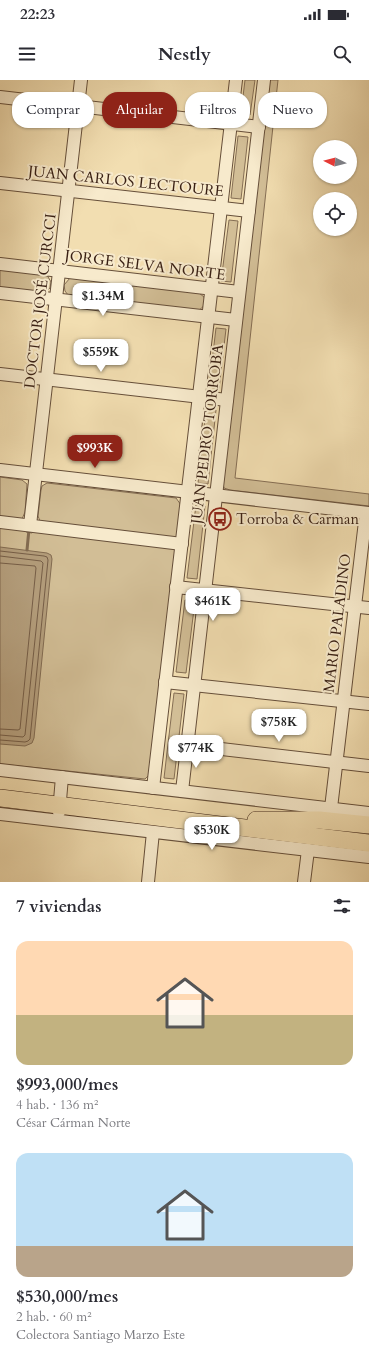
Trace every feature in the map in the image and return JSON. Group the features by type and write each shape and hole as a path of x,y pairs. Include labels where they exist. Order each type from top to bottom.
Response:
{"highway":[{"path":"5,789 59,808 256,820 369,833"},
{"path":"0,798 59,808 222,825 369,843"},
{"path":"256,820 324,820 369,826"},
{"path":"222,825 266,838 332,845 369,856"}],"street":[{"name":"DOCTOR JOSÉ CURCCI","path":"80,92 81,80"},
{"name":"JUAN PEDRO TORROBA","path":"234,92 236,80"},
{"name":"JUAN PEDRO TORROBA","path":"263,92 264,80"},
{"path":"0,98 12,99"},
{"path":"94,108 185,119"},
{"name":"DOCTOR JOSÉ CURCCI","path":"30,525 75,128"},
{"name":"JUAN PEDRO TORROBA","path":"153,788 230,128"},
{"name":"JUAN PEDRO TORROBA","path":"182,791 259,128"},
{"name":"JUAN CARLOS LECTOURE","path":"0,183 249,211"},
{"name":"JORGE SELVA NORTE","path":"0,264 239,292"},
{"path":"0,293 236,320"},
{"path":"0,374 227,400"},
{"path":"0,470 367,513"},
{"name":"MARIO PALADINO","path":"331,808 367,513"},
{"path":"0,522 182,544"},
{"path":"176,587 369,608"},
{"path":"165,682 369,704"},
{"path":"187,745 369,766"},
{"path":"0,770 369,812"},
{"path":"59,808 62,777"},
{"path":"0,814 59,808 153,832 369,856"},
{"path":"148,882 153,832"},
{"path":"304,882 308,850"}],"shaded area":[{"path":"245,80 255,80 250,115 250,92 244,92"},
{"path":"269,80 278,80 277,92 268,92"},
{"path":"264,128 273,128 235,478 369,494 369,506 230,490 224,488 223,484"},
{"path":"238,136 248,137 241,199 231,198"},
{"path":"229,220 238,221 231,282 221,281"},
{"path":"0,269 47,275 51,282 50,288 44,293 0,288"},
{"path":"70,278 199,293 204,297 205,303 203,307 197,311 68,295 65,291 64,285"},
{"path":"216,328 226,329 219,389 209,387"},
{"path":"206,409 216,410 208,484 198,483"},
{"path":"0,477 22,480 27,484 25,512 22,519 0,519"},
{"path":"47,483 176,498 181,505 177,536 175,538 40,521 38,516 41,490 42,486"},
{"path":"196,505 205,506 197,579 187,578"},
{"path":"0,525 23,527 26,532 32,533 36,529 174,548 175,550 149,775 145,779 0,764"},
{"path":"185,600 195,601 186,673 176,672"},
{"path":"174,693 184,694 174,779 164,778"}],"water":[{"path":"0,547 47,553 51,555 52,559 34,738 32,743 25,746 0,744"}],"waterway":[{"path":"27,550 29,529"}],"place":[{"name":"Torroba & Carman","path":"220,519"}]}
